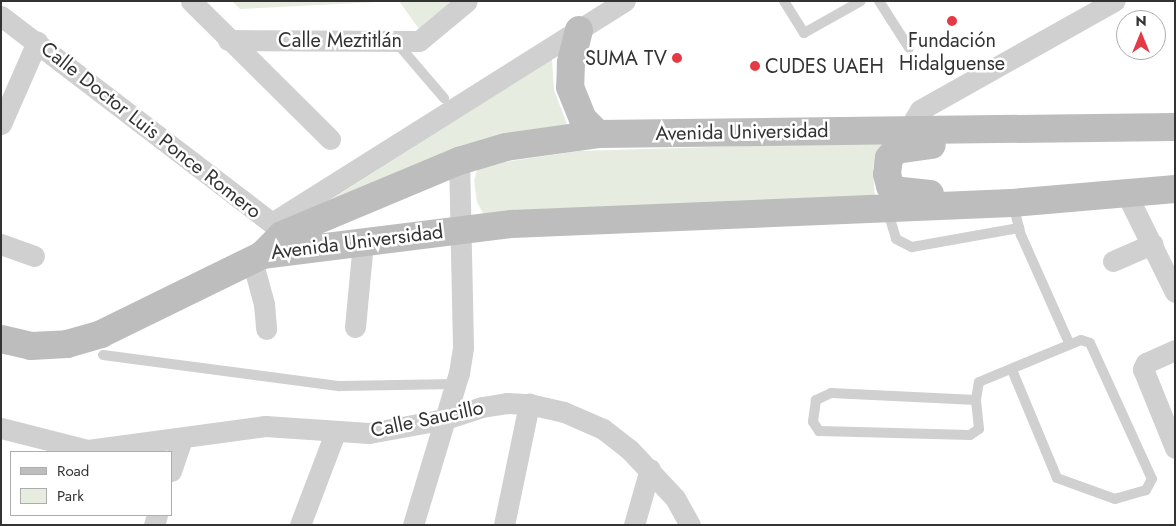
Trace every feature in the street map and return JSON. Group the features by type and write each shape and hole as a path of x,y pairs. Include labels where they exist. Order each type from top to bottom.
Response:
{"main road":[{"path":"579,30 571,63 570,87 583,119 598,134"},
{"name":"Avenida Universidad","path":"1,338 31,346 67,344 101,334 257,258 282,237 458,161 506,147 598,134 1081,129 1175,126"},
{"path":"1016,216 972,196 899,191 890,186 887,174 889,158 896,150 914,145 1048,143 1081,129"},
{"name":"Avenida Universidad","path":"282,237 363,242 512,224 886,208 1016,216 1127,195 1175,190"}],"street":[{"path":"191,1 228,40 330,139"},
{"name":"Calle Meztitlán","path":"228,40 419,41 467,1"},
{"path":"282,237 579,30 625,1"},
{"path":"908,130 920,110 1114,1"},
{"name":"Calle Doctor Luis Ponce Romero","path":"1,16 37,42 282,237"},
{"path":"1,124 37,42"},
{"path":"413,525 455,384 463,347 462,230 458,161"},
{"path":"1127,195 1175,292"},
{"path":"355,328 363,242"},
{"path":"1,244 34,256"},
{"path":"1113,261 1152,244"},
{"path":"257,258 266,329"},
{"path":"1175,350 1146,363 1142,369 1175,448"},
{"name":"Calle Saucillo","path":"1,428 88,450 182,439 265,426 335,433 369,433 445,419 482,407 507,403 529,404 564,412 603,430 650,469 675,498 690,525"},
{"path":"504,525 529,404"},
{"path":"300,525 335,433"},
{"path":"172,468 182,439"},
{"path":"634,525 650,469"}],"lane":[{"path":"784,1 804,34 861,1"},
{"path":"884,3 909,48"},
{"path":"396,41 444,98"},
{"path":"886,208 896,240 912,247 1016,216 1069,343"},
{"path":"976,400 831,393 816,400 813,422 819,431 970,435 979,430 976,400 979,382 1012,370 1069,343 1081,340 1090,343 1152,479 1146,490 1115,499 1058,478 1012,370"},
{"path":"104,355 340,386 455,384"}],"green space":[{"path":"232,1 396,1 240,9"},
{"path":"399,1 453,1 419,29"},
{"path":"552,59 554,90 569,129 326,203"},
{"path":"885,142 877,153 873,168 875,200 486,219 477,202 474,181 478,166 579,151"}],"place":[{"name":"Fundación Hidalguense","path":"952,21"},
{"name":"SUMA TV","path":"677,58"},
{"name":"CUDES UAEH","path":"755,66"}]}
